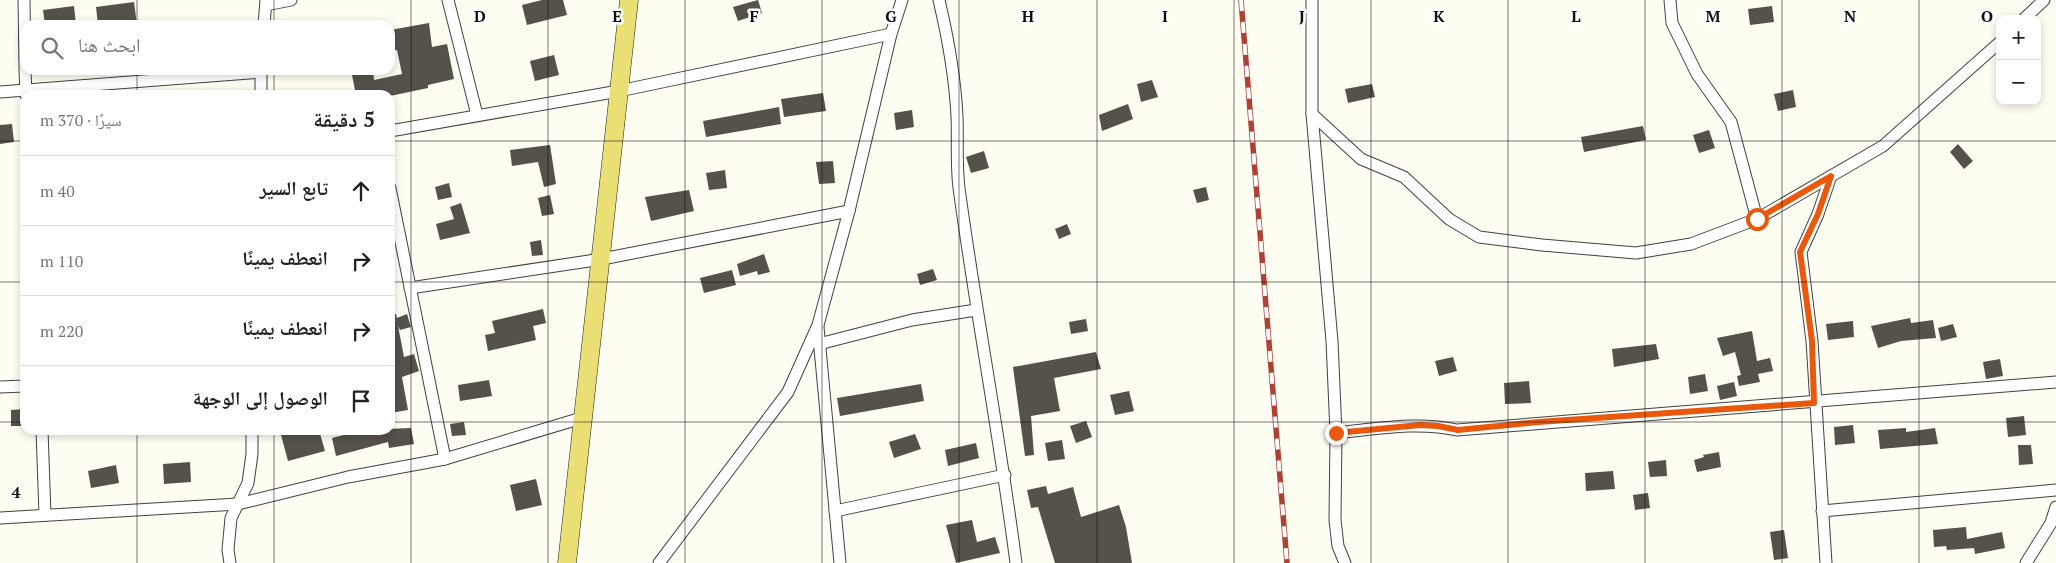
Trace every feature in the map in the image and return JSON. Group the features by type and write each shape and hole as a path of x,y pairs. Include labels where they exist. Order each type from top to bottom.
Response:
{"main road":[{"path":"568,563 629,0"}],"street":[{"path":"24,0 24,20"},
{"path":"264,20 266,2 291,0"},
{"path":"448,0 477,115"},
{"path":"659,563 788,392 818,326 849,212 891,34 902,0"},
{"path":"939,0 947,34 957,115 959,185 976,310 1005,475 1016,563"},
{"path":"1312,0 1312,114 1332,341 1336,433 1335,520 1338,546 1345,563"},
{"path":"1670,0 1672,23 1697,74 1731,122 1757,219"},
{"path":"2028,15 2044,0"},
{"path":"395,130 619,91 891,34"},
{"path":"1312,114 1361,159 1404,177 1449,219 1479,237 1542,246 1636,253 1691,244 1757,219 1883,146 1996,46"},
{"path":"25,75 26,90"},
{"path":"58,90 218,75"},
{"path":"261,75 261,90"},
{"path":"0,92 20,93"},
{"path":"1826,563 1814,403 1812,341 1800,252 1818,214 1831,176"},
{"path":"410,288 602,259 849,212"},
{"path":"395,213 445,459"},
{"path":"819,344 912,320 976,310"},
{"path":"818,326 840,563"},
{"path":"0,387 20,386"},
{"path":"1336,433 1420,425 1458,430 1538,422 2056,386"},
{"path":"0,518 238,504 348,476 445,459 584,417"},
{"path":"42,435 45,515"},
{"path":"230,563 228,550 231,518 248,483 252,454 252,435"},
{"path":"835,511 1005,475"},
{"path":"1822,511 2056,490"},
{"path":"2026,563 2052,523 2056,508"}],"building":[{"path":"542,0 563,0 567,15 527,25 522,5"},
{"path":"758,0 762,13 738,21 733,7"},
{"path":"134,2 136,20 97,20 96,7"},
{"path":"74,6 75,20 44,20 43,10"},
{"path":"1772,6 1774,22 1750,25 1748,9"},
{"path":"429,23 432,47 447,44 454,79 428,85 428,88 395,95 395,90 355,90 352,75 374,75 374,80 402,74 397,50 395,50 395,29"},
{"path":"554,55 559,75 535,81 530,61"},
{"path":"1152,80 1158,97 1141,102 1137,84"},
{"path":"1372,84 1375,97 1348,103 1345,89"},
{"path":"1793,90 1796,107 1778,111 1774,94"},
{"path":"823,93 826,111 784,117 781,99"},
{"path":"1128,104 1133,119 1102,131 1099,115"},
{"path":"779,107 781,124 706,137 703,121"},
{"path":"912,110 914,127 896,130 894,113"},
{"path":"12,124 14,142 0,144 0,125"},
{"path":"1643,126 1646,140 1584,152 1581,137"},
{"path":"1709,130 1715,148 1699,153 1693,135"},
{"path":"1958,144 1973,161 1964,169 1950,152"},
{"path":"550,145 556,184 544,187 538,162 512,166 510,150"},
{"path":"984,151 989,168 971,173 966,157"},
{"path":"833,161 835,183 819,184 816,162"},
{"path":"725,170 727,188 709,190 706,173"},
{"path":"449,183 452,197 438,200 435,187"},
{"path":"1206,187 1209,200 1197,203 1193,190"},
{"path":"689,190 694,211 651,221 645,197"},
{"path":"550,195 554,214 542,216 538,198"},
{"path":"461,203 470,233 440,240 436,224 454,219 450,207"},
{"path":"1067,224 1071,234 1059,239 1055,229"},
{"path":"541,240 543,255 532,256 530,242"},
{"path":"764,254 770,272 758,275 757,271 740,276 737,264"},
{"path":"933,269 937,280 920,285 917,274"},
{"path":"732,270 736,285 704,293 700,278"},
{"path":"543,309 546,323 533,326 536,340 488,351 485,335 495,333 492,321"},
{"path":"395,314 397,318 407,314 411,327 400,330 398,326 404,357 414,354 419,371 402,377 408,410 395,412"},
{"path":"1910,318 1911,323 1933,320 1936,338 1901,341 1878,348 1871,326"},
{"path":"1086,319 1088,331 1071,334 1069,322"},
{"path":"1853,321 1854,337 1828,340 1826,324"},
{"path":"1953,324 1957,337 1941,341 1938,328"},
{"path":"1752,331 1757,361 1770,358 1773,371 1758,374 1760,382 1739,386 1737,376 1741,375 1735,352 1723,356 1717,338"},
{"path":"1656,344 1659,359 1614,367 1612,349"},
{"path":"1096,352 1101,369 1054,378 1060,411 1031,416 1034,455 1025,456 1013,367"},
{"path":"1453,357 1457,371 1439,376 1435,361"},
{"path":"2000,359 2003,376 1986,379 1983,362"},
{"path":"1705,374 1708,391 1690,394 1688,377"},
{"path":"489,380 492,396 460,401 458,385"},
{"path":"1529,381 1531,403 1505,404 1504,383"},
{"path":"1734,382 1737,396 1720,400 1717,386"},
{"path":"921,384 924,401 840,416 837,398"},
{"path":"1129,391 1134,411 1115,415 1110,395"},
{"path":"20,409 20,426 11,426 11,410"},
{"path":"2024,416 2026,435 2008,437 2006,418"},
{"path":"1086,421 1092,437 1076,443 1070,426"},
{"path":"464,422 466,435 452,436 450,424"},
{"path":"1853,425 1855,443 1835,445 1834,427"},
{"path":"411,428 414,444 389,448 388,442 336,456 332,438 344,435 395,435 395,429"},
{"path":"1906,428 1906,432 1935,428 1938,444 1880,449 1878,430"},
{"path":"915,434 921,449 894,458 889,442"},
{"path":"281,435 320,435 325,451 288,461"},
{"path":"1062,440 1065,459 1048,461 1045,443"},
{"path":"976,443 979,458 948,466 945,450"},
{"path":"2018,445 2031,445 2033,464 2019,465"},
{"path":"1719,452 1721,467 1697,472 1694,460 1704,457 1703,455"},
{"path":"1666,460 1667,476 1650,477 1648,462"},
{"path":"190,462 191,482 164,484 163,464"},
{"path":"116,465 119,483 91,488 88,471"},
{"path":"1613,471 1615,489 1586,491 1585,473"},
{"path":"536,479 542,505 516,511 510,485"},
{"path":"1046,486 1048,494 1073,487 1081,517 1119,505 1126,527 1132,563 1055,563 1038,507 1031,508 1027,490"},
{"path":"1648,493 1650,508 1635,510 1633,495"},
{"path":"972,520 977,542 995,537 1000,553 956,563 946,525"},
{"path":"1966,527 1967,539 2002,532 2005,548 1975,554 1974,548 1947,550 1946,546 1934,547 1933,530"},
{"path":"1784,530 1788,558 1774,560 1770,532"}],"railway":[{"path":"1241,0 1287,563"}],"route":[{"path":"1336,433 1420,425 1458,430 1538,422 1814,403 1812,341 1800,252 1818,214 1831,176 1757,219"}]}
